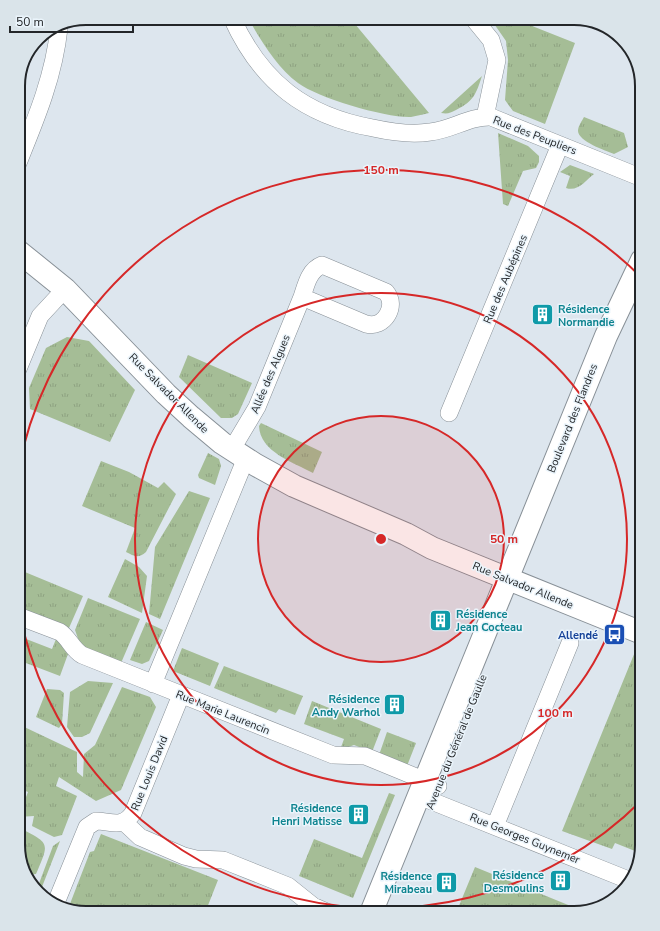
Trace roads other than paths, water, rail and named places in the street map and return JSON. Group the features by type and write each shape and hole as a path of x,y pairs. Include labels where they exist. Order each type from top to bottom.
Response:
{"street":[{"name":"Rue des Peupliers","path":"236,25 251,52 270,78 294,98 324,115 358,126 416,133 437,131 469,119 485,117 497,119 635,175"},
{"path":"479,25 491,40 498,60 485,117"},
{"path":"25,146 45,97 55,56 59,31"},
{"name":"Rue des Aubépines","path":"450,413 560,145"},
{"name":"Rue Salvador Allende","path":"25,256 66,288 183,410 207,431 239,454 282,480 307,493 406,534 432,548 635,616"},
{"name":"Allée des Algues","path":"239,454 310,275 322,265 382,289 388,294 391,301 383,321 370,325 302,297"},
{"name":"Boulevard des Flandres","path":"516,575 606,336 635,275"},
{"path":"25,352 40,316 66,288"},
{"name":"Boulevard des Flandres","path":"516,575 612,357 635,290"},
{"path":"153,684 239,454"},
{"name":"Rue Salvador Allende","path":"516,575 635,630"},
{"name":"Avenue du Général de Gaulle","path":"388,906 429,791 516,575"},
{"name":"Rue Marie Laurencin","path":"25,619 60,632 82,656 333,755 339,757 359,755 365,756 429,791"},
{"path":"495,826 570,643"},
{"name":"Rue Louis David","path":"57,899 87,827 96,821 117,824 124,822 130,817 135,809 181,695"},
{"name":"Avenue du Général de Gaulle","path":"374,906 429,791"},
{"name":"Rue Georges Guynemer","path":"429,791 495,826 625,879"},
{"path":"124,822 140,837 184,856 196,859 223,860 288,886 313,906"}],"place":[{"name":"Résidence Normandie","path":"542,315"},
{"name":"Résidence Jean Cocteau","path":"441,620"},
{"name":"Allendé","path":"614,635"},
{"name":"Résidence Andy Warhol","path":"395,705"},
{"name":"Résidence Henri Matisse","path":"358,814"},
{"name":"Résidence Desmoulins","path":"560,881"},
{"name":"Résidence Mirabeau","path":"447,882"}]}
